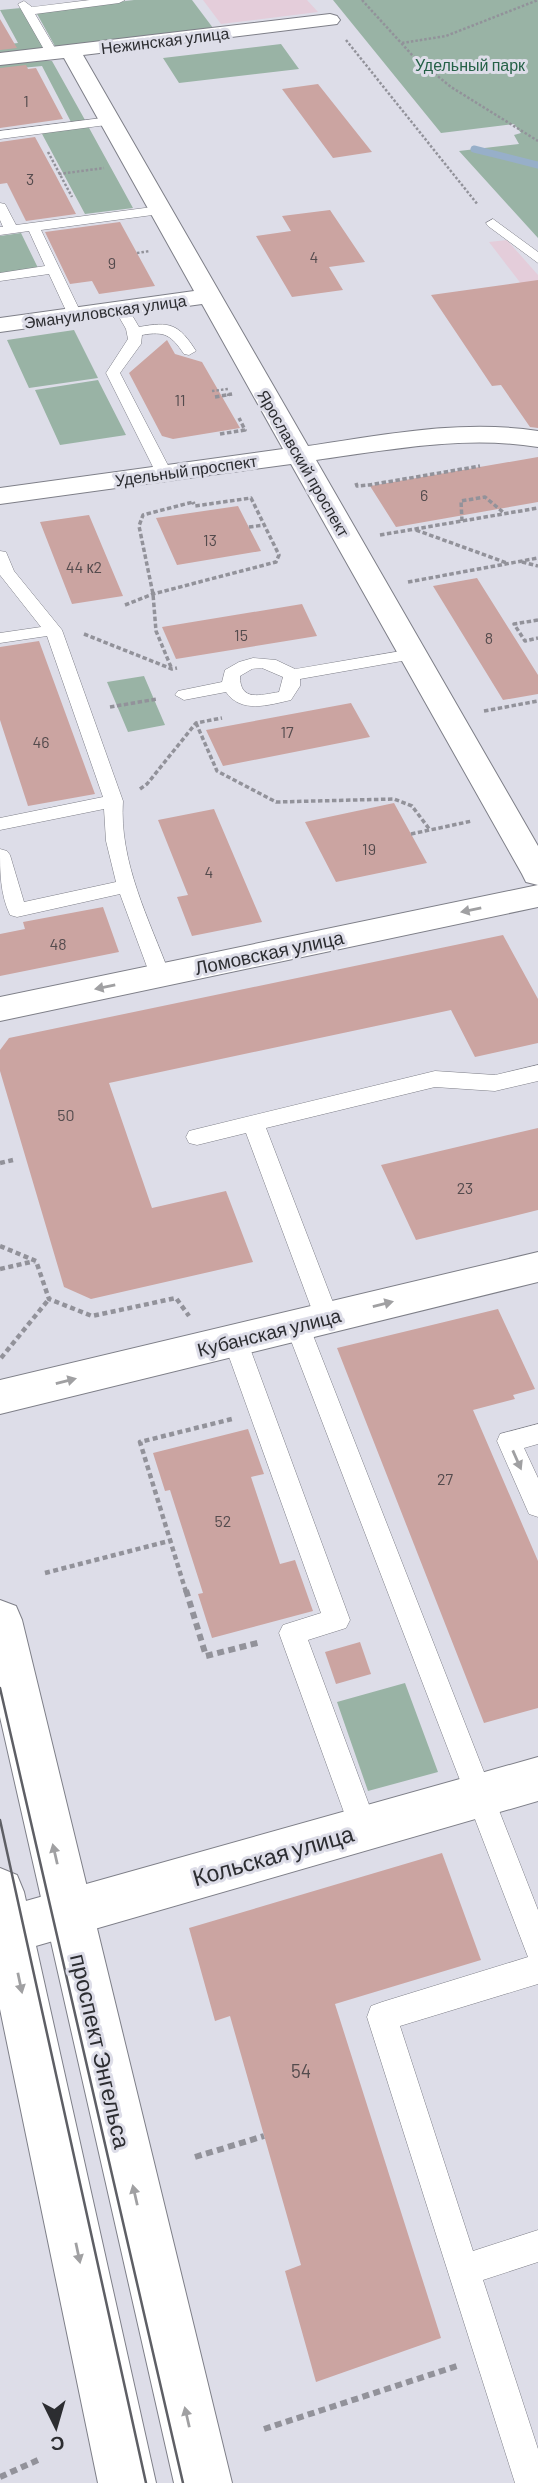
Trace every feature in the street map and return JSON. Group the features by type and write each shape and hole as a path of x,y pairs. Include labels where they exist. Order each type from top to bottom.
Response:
{"street":[{"name":"Нежинская улица","path":"0,59 330,20"},
{"name":"Ярославский проспект","path":"61,52 110,121 538,874"},
{"name":"Эмануиловская улица","path":"0,325 209,296"},
{"name":"Удельный проспект","path":"0,496 471,433 501,433 538,439"},
{"name":"Ломовская улица","path":"0,1009 538,896"},
{"name":"Кубанская улица","path":"0,1397 538,1267"},
{"name":"проспект Энгельса","path":"0,1620 203,2483"},
{"name":"Кольская улица","path":"4,1911 69,1913 538,1779"},
{"path":"4,1911 127,2483"}],"lane":[{"path":"61,52 26,8 119,0"},
{"path":"0,135 110,121"},
{"path":"0,207 5,230 160,210"},
{"path":"493,223 538,259"},
{"path":"33,226 75,315"},
{"path":"0,277 53,269"},
{"path":"121,308 134,332 136,344 114,368 113,373 164,473"},
{"path":"134,332 172,328 179,332 189,351"},
{"path":"2,567 49,625 114,801 110,819 128,886 160,975"},
{"path":"0,638 49,625"},
{"path":"292,676 291,686 285,696 252,702 239,698 231,686 231,674 240,667 268,662 281,667 292,676 413,654"},
{"path":"184,695 231,686"},
{"path":"0,824 114,801"},
{"path":"0,855 17,910 128,886"},
{"path":"197,1137 435,1079 495,1083 538,1073"},
{"path":"253,1124 312,1322 477,1796 538,1947"},
{"path":"235,1340 337,1620 292,1633 364,1829"},
{"path":"538,1434 509,1441 538,1506"},
{"path":"532,2483 382,2017 538,1969"},
{"path":"464,2270 538,2246"}],"path":[{"path":"362,0 401,43 451,87 538,141"},
{"path":"401,43 446,36 538,0"},
{"path":"330,20 493,223"},
{"path":"43,144 75,204"},
{"path":"60,174 114,167"},
{"path":"212,391 227,389"},
{"path":"215,397 230,394"},
{"path":"218,434 245,430 239,418"},
{"path":"353,480 358,486 488,464"},
{"path":"462,521 461,501 485,497 505,514"},
{"path":"125,606 153,594 276,562 279,555 251,498 195,506 192,499 143,515 139,526 153,594 156,631"},
{"path":"376,536 538,508"},
{"path":"249,527 265,524"},
{"path":"415,529 508,564"},
{"path":"402,584 538,558"},
{"path":"520,561 538,566"},
{"path":"538,620 514,624 525,641 538,638"},
{"path":"49,625 172,669"},
{"path":"82,712 184,695"},
{"path":"480,712 538,701"},
{"path":"114,801 147,784 196,723"},
{"path":"217,771 276,802 394,799 412,806 430,830"},
{"path":"411,834 504,814"},
{"path":"0,1163 13,1160"},
{"path":"0,1246 36,1261 49,1299 92,1316 176,1298 196,1327"},
{"path":"0,1269 36,1261"},
{"path":"0,1359 49,1299"},
{"path":"261,1412 140,1442 206,1656 292,1633"},
{"path":"46,1573 169,1541"},
{"path":"195,2157 264,2136"},
{"path":"264,2430 491,2354"},
{"path":"0,2477 38,2460"}],"shaded area":[{"path":"203,0 307,0 318,12 221,24"},
{"path":"507,240 538,275 538,306 489,242"}],"green space":[{"path":"134,0 192,0 213,28 56,48 36,12"},
{"name":"Удельный парк","path":"333,0 538,0 538,238 459,151 519,144 514,135 521,133 514,124 441,133"},
{"path":"21,8 44,49 0,54 0,45 18,43 0,10"},
{"path":"281,44 299,69 179,83 163,58"},
{"path":"52,61 85,120 71,122 42,66 0,70 0,65"},
{"path":"88,126 133,208 85,214 41,132"},
{"path":"21,233 38,268 0,273 0,236"},
{"path":"74,330 98,378 29,388 7,340"},
{"path":"98,380 126,435 60,445 35,390"},
{"path":"144,676 165,725 128,732 107,682"},
{"path":"405,1683 438,1772 368,1791 337,1702"}],"building":[{"path":"0,19 17,48 0,50"},
{"path":"26,65 28,69 36,68 63,119 0,128 0,68"},
{"path":"318,84 372,152 333,158 282,89"},
{"path":"35,137 76,214 26,221 7,183 0,184 0,142"},
{"path":"330,210 365,262 329,267 343,290 292,297 256,236 291,231 282,216"},
{"path":"120,222 155,286 99,294 92,281 70,284 45,232"},
{"path":"538,280 538,428 530,427 501,385 492,386 431,295"},
{"path":"167,340 175,354 202,362 240,428 173,439 162,436 129,373"},
{"path":"538,457 538,502 396,527 370,486"},
{"path":"238,506 261,551 177,565 156,518"},
{"path":"89,515 123,596 72,604 40,522"},
{"path":"477,578 538,675 538,694 503,700 433,586"},
{"path":"302,604 317,636 176,659 162,627"},
{"path":"39,641 95,794 28,806 0,720 0,647"},
{"path":"351,703 370,737 223,766 206,730"},
{"path":"394,803 427,863 336,882 305,822"},
{"path":"214,809 262,922 192,936 177,897 188,895 158,820"},
{"path":"103,907 119,952 0,976 0,934 25,929 23,922"},
{"path":"503,935 538,999 538,1043 475,1057 451,1010 109,1083 152,1208 226,1191 253,1262 91,1299 64,1287 0,1071 0,1050 9,1038"},
{"path":"538,1128 538,1210 416,1240 381,1165"},
{"path":"498,1309 535,1389 513,1395 515,1399 473,1410 538,1561 538,1708 484,1723 337,1348"},
{"path":"248,1429 264,1474 251,1477 280,1564 295,1560 313,1611 212,1638 198,1594 203,1593 170,1490 165,1491 153,1453"},
{"path":"360,1642 371,1674 336,1684 325,1652"},
{"path":"442,1853 481,1960 335,2004 441,2338 316,2382 285,2271 301,2265 230,2016 215,2021 189,1928"}],"waterway":[{"path":"474,149 538,165"}],"tram line":[{"path":"0,1688 183,2483"},
{"path":"0,1820 146,2483"}]}
